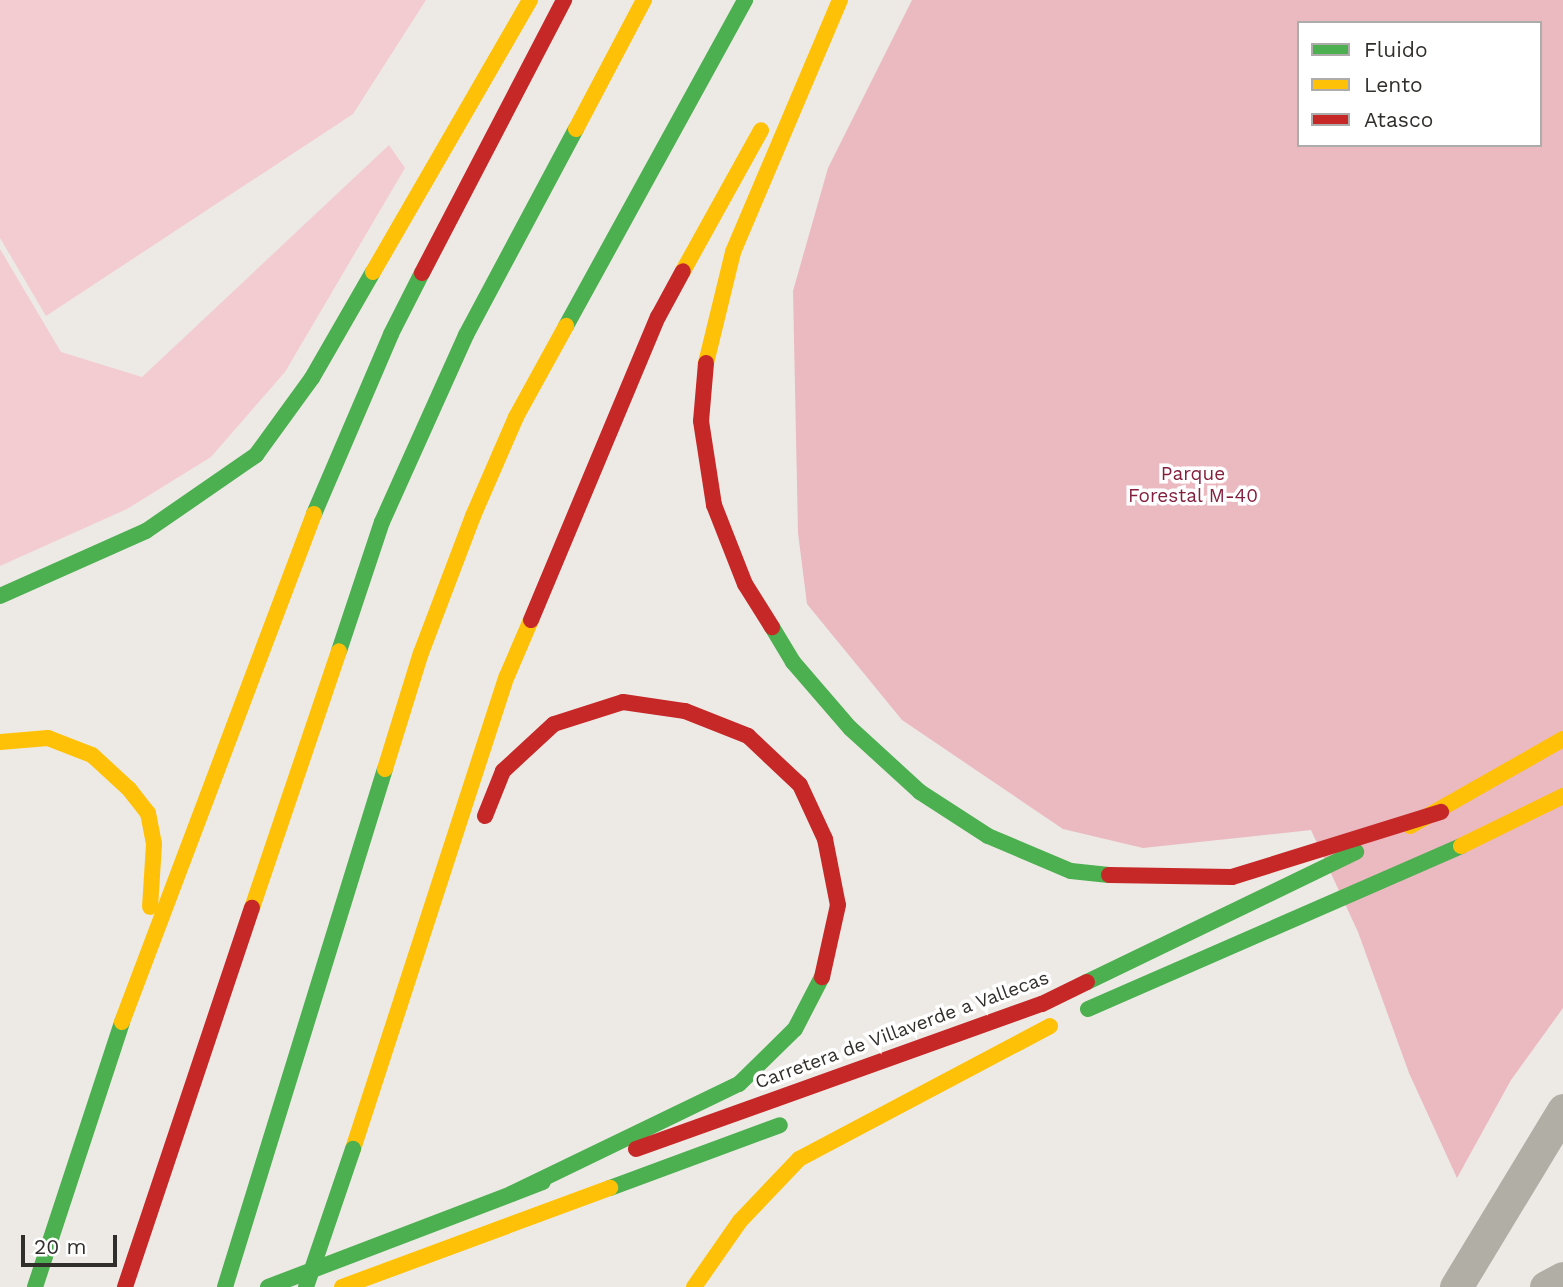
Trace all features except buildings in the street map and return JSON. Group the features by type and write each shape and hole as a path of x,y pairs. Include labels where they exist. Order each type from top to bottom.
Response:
{"main road":[{"path":"0,596 146,531 256,455 312,378 530,0"},
{"path":"35,1287 145,953 291,566 391,334 564,0"},
{"path":"125,1287 382,522 472,324 644,0"},
{"path":"225,1287 421,653 473,516 516,417 745,0"},
{"path":"306,1287 507,676 658,317 834,0"},
{"path":"840,0 733,252 707,344 701,421 714,505 745,584 793,662 850,728 920,792 988,836 1071,871 1147,879 1232,877 1338,848 1441,811"},
{"path":"478,836 503,771 554,724 623,702 685,711 748,736 800,785 825,839 838,905 824,973 795,1029 739,1084 510,1194"},
{"path":"0,742 48,738 92,755 148,813 153,883 145,953"},
{"name":"Carretera de Villaverde a Vallecas","path":"268,1287 510,1194 1042,1004 1441,811 1563,739"},
{"path":"932,1069 1063,1020 1432,860 1563,796"},
{"path":"393,1026 453,901"},
{"path":"694,1287 740,1221 799,1159 1063,1020"},
{"path":"342,1287 801,1118"}],"street":[{"path":"1456,1287 1561,1124"},
{"path":"1546,1287 1563,1278"}],"shaded area":[{"path":"0,0 426,0 353,114 46,316 0,238"},
{"path":"389,145 405,168 285,372 211,457 127,509 0,566 0,249 61,352 142,377"}],"green space":[{"name":"Parque Forestal M-40","path":"912,0 1563,0 1563,1008 1511,1080 1457,1178 1409,1073 1358,932 1311,830 1143,848 1063,829 902,720 807,604 798,533 793,291 828,168"}],"traffic: fast":[{"path":"566,326 745,0"},
{"path":"339,651 382,522 466,335 576,129"},
{"path":"0,596 146,531 256,455 312,378 373,272"},
{"path":"314,514 391,334 422,273"},
{"path":"772,627 793,662 850,728 920,792 988,836 1071,871 1109,875"},
{"path":"225,1287 385,769"},
{"path":"1088,1009 1461,846"},
{"path":"1087,982 1356,852"},
{"path":"511,1194 739,1084 795,1029 822,977"},
{"path":"35,1287 122,1022"},
{"path":"610,1188 780,1125"},
{"path":"306,1287 353,1149"},
{"path":"268,1287 543,1182"}],"traffic: slow":[{"path":"373,272 530,0"},
{"path":"576,129 644,0"},
{"path":"706,363 733,252 840,0"},
{"path":"683,271 761,130"},
{"path":"385,769 421,653 473,516 516,417 566,326"},
{"path":"122,1022 314,514"},
{"path":"353,1149 507,676 531,620"},
{"path":"252,908 339,651"},
{"path":"0,742 48,738 92,755 129,789 148,813 154,844 150,907"},
{"path":"1410,826 1563,739"},
{"path":"1461,846 1563,796"},
{"path":"694,1287 740,1221 799,1159 1050,1026"},
{"path":"342,1287 610,1188"}],"traffic: jam":[{"path":"422,273 564,0"},
{"path":"531,620 658,317 683,271"},
{"path":"706,363 701,421 714,505 745,584 772,627"},
{"path":"485,816 503,771 554,724 623,702 685,711 748,736 800,785 825,839 838,905 822,977"},
{"path":"1109,875 1232,877 1441,812"},
{"path":"125,1287 252,908"},
{"path":"636,1149 1042,1004 1087,982"}]}
